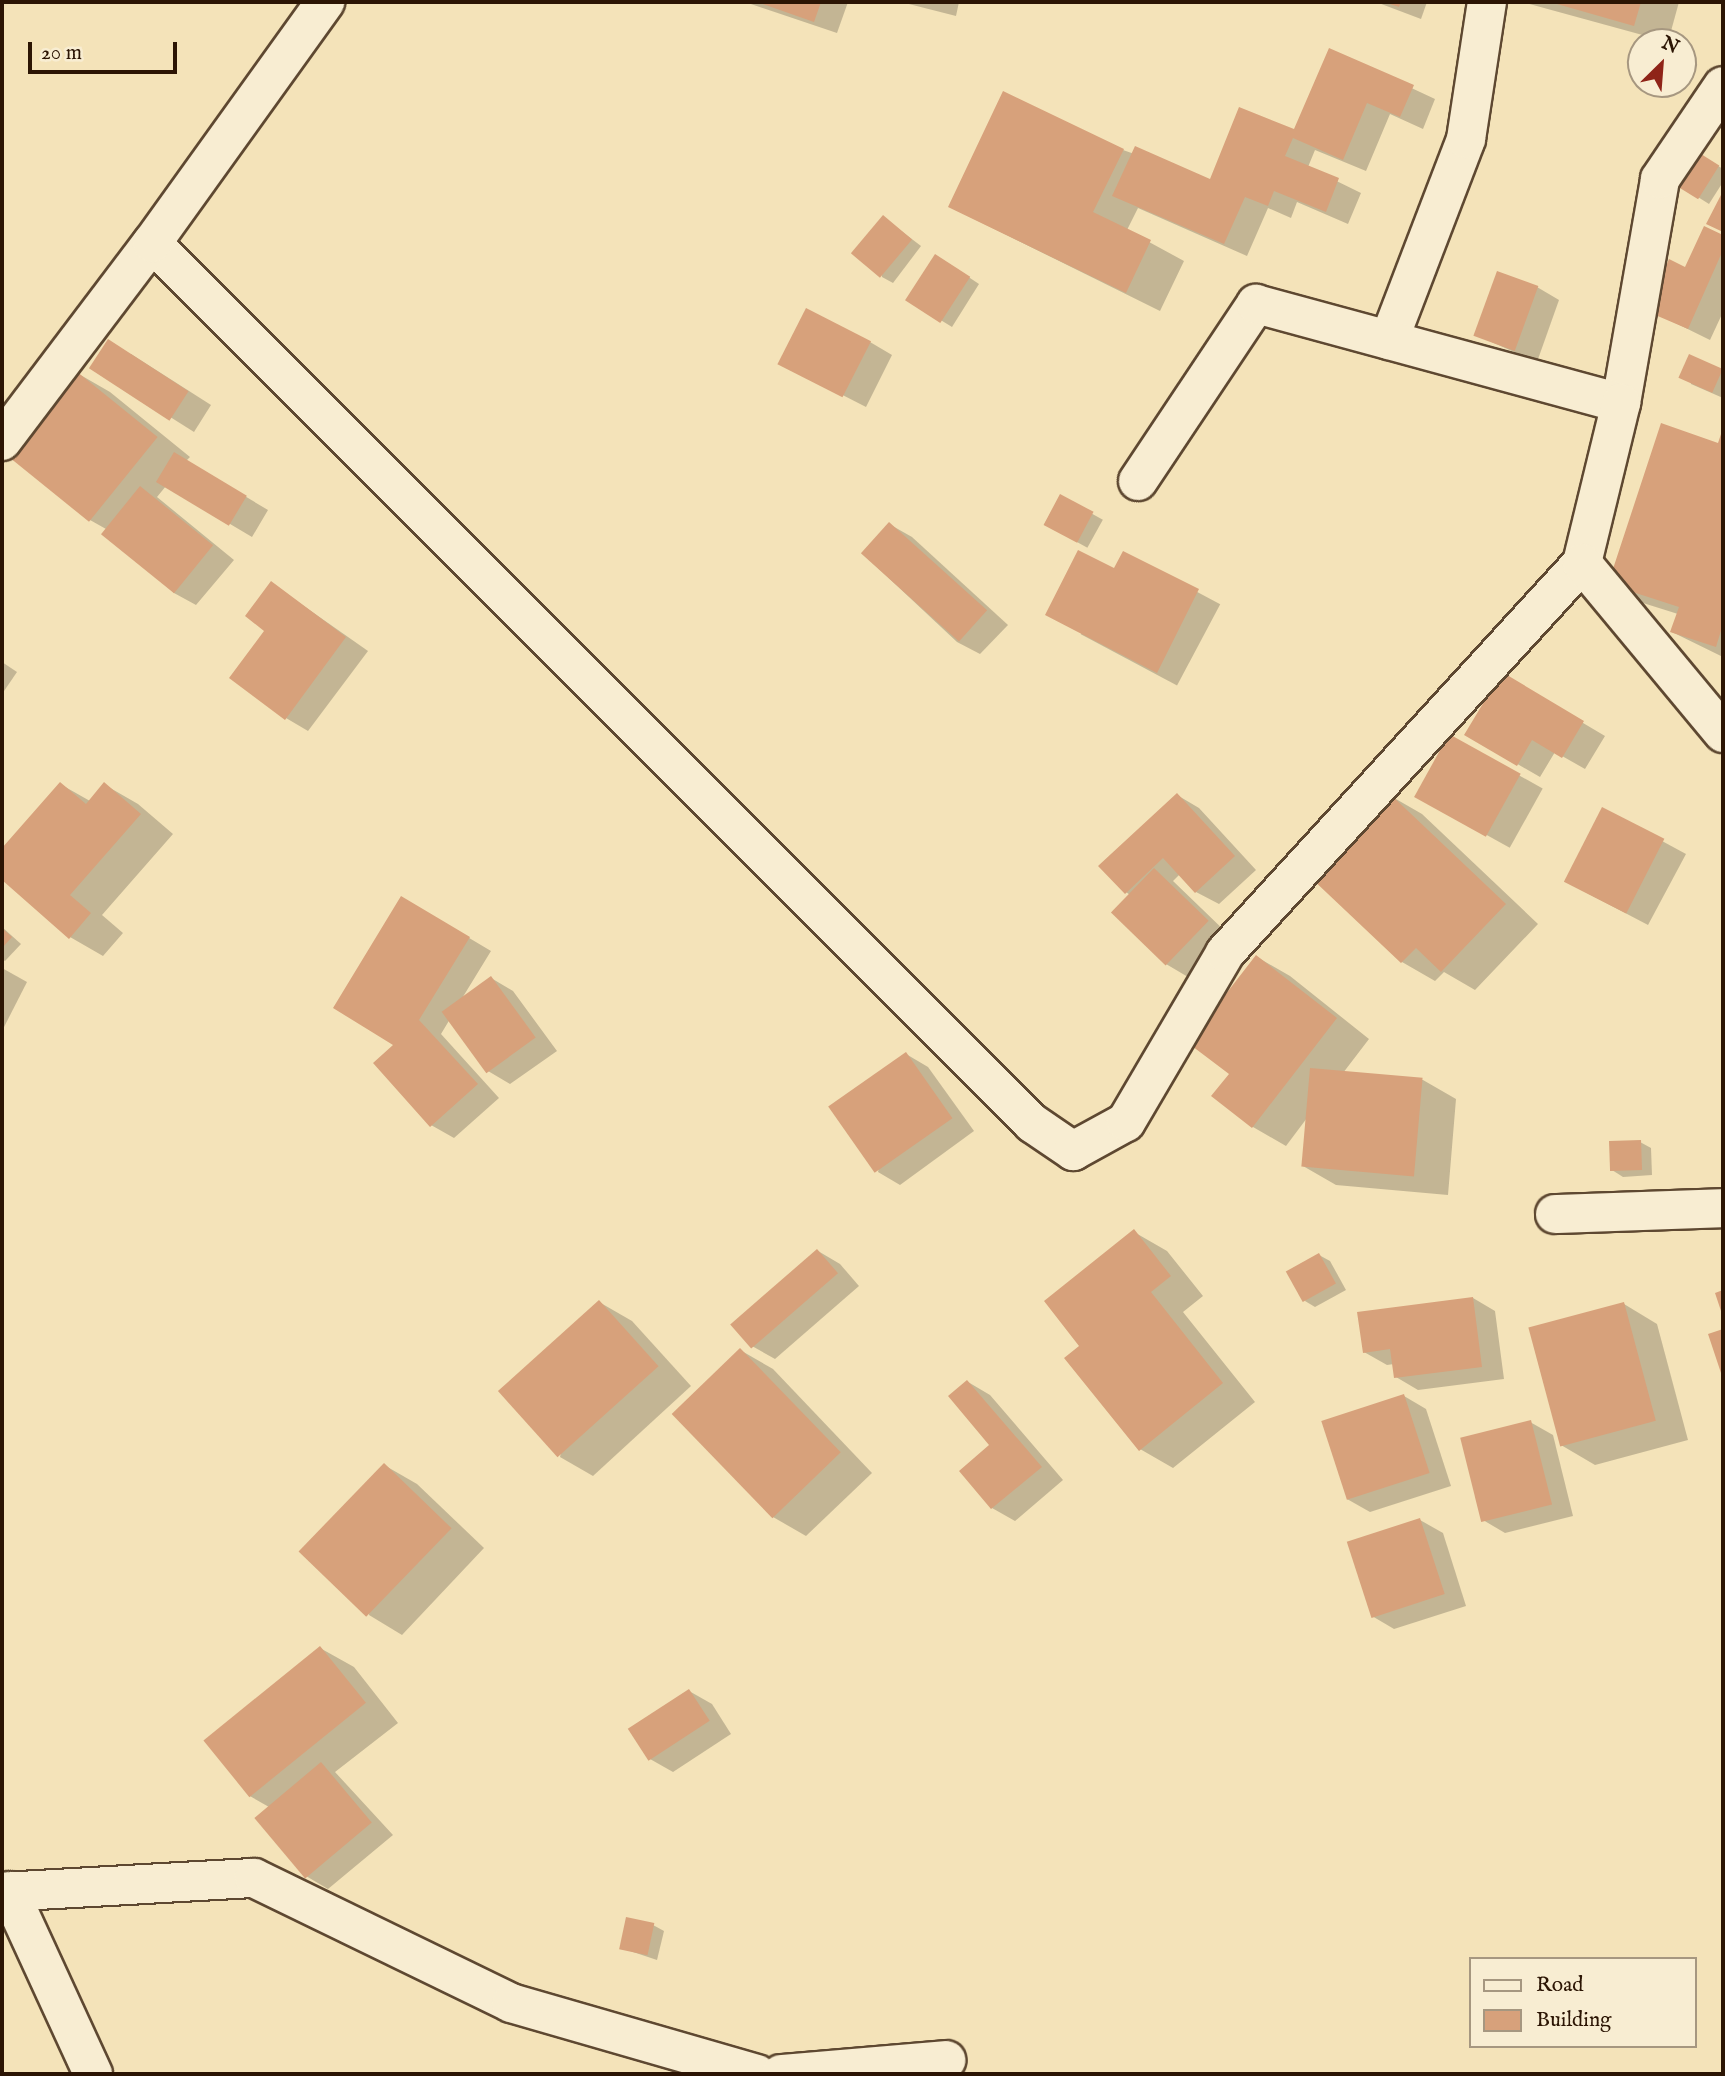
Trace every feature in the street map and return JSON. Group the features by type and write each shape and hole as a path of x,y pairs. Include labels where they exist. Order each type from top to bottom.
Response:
{"street":[{"path":"2,441 152,243 325,2"},
{"path":"1389,340 1466,139 1487,2"},
{"path":"152,243 1032,1123 1073,1151 1126,1122 1225,953 1582,563 1621,403 1660,179 1723,86"},
{"path":"1138,481 1256,304 1621,403"},
{"path":"1582,563 1723,733"},
{"path":"1555,1214 1723,1208"},
{"path":"93,2074 6,1892 254,1878 511,2003 757,2074"},
{"path":"781,2074 946,2060"}],"building":[{"path":"757,2 821,2 814,22"},
{"path":"1384,2 1401,2 1399,7"},
{"path":"1550,2 1641,2 1634,26"},
{"path":"1329,48 1414,85 1400,117 1367,103 1343,160 1293,138 1285,156 1339,178 1326,212 1274,191 1268,206 1245,197 1224,244 1112,196 1135,146 1210,179 1239,107 1294,129"},
{"path":"1003,91 1124,149 1093,212 1151,240 1126,293 948,207"},
{"path":"1693,149 1719,165 1698,199 1672,183"},
{"path":"1723,191 1723,232 1706,224"},
{"path":"883,215 912,239 880,278 851,253"},
{"path":"1704,226 1723,235 1723,250 1688,329 1646,311 1669,259 1685,267"},
{"path":"935,254 970,277 940,323 905,300"},
{"path":"1497,271 1538,286 1515,351 1473,336"},
{"path":"806,308 871,341 842,397 777,364"},
{"path":"108,339 189,391 169,421 89,368"},
{"path":"1689,354 1723,369 1712,393 1678,378"},
{"path":"76,371 158,437 89,522 7,456"},
{"path":"1661,423 1718,443 1723,428 1723,624 1716,647 1670,632 1679,607 1608,584"},
{"path":"174,452 247,496 229,526 156,482"},
{"path":"140,486 213,545 174,593 101,534"},
{"path":"1060,494 1094,512 1077,543 1044,525"},
{"path":"889,522 987,610 959,642 861,553"},
{"path":"1078,550 1114,568 1123,551 1199,589 1157,673 1045,615"},
{"path":"271,581 346,637 285,720 229,678 264,631 245,616"},
{"path":"1502,672 1584,721 1562,758 1532,740 1517,766 1464,735"},
{"path":"1449,734 1521,774 1486,837 1414,797"},
{"path":"60,782 86,804 104,782 141,814 70,895 91,913 69,939 2,880 2,848"},
{"path":"1177,793 1235,856 1195,893 1163,858 1125,894 1098,866"},
{"path":"1389,793 1506,904 1441,972 1416,948 1401,963 1309,876"},
{"path":"1602,807 1664,839 1626,914 1564,882"},
{"path":"1154,868 1209,921 1166,965 1111,913"},
{"path":"401,896 470,937 419,1020 478,1084 430,1127 373,1063 393,1045 333,1008"},
{"path":"2,928 12,937 2,948"},
{"path":"1256,955 1337,1018 1252,1128 1211,1096 1229,1074 1188,1043"},
{"path":"491,976 536,1037 486,1073 442,1012"},
{"path":"906,1052 952,1118 875,1173 828,1106"},
{"path":"1310,1068 1423,1078 1414,1176 1301,1167"},
{"path":"1641,1140 1642,1170 1610,1171 1609,1141"},
{"path":"1134,1229 1171,1276 1151,1292 1223,1383 1139,1451 1064,1358 1079,1346 1044,1301"},
{"path":"817,1249 838,1273 751,1349 730,1324"},
{"path":"1319,1253 1336,1284 1303,1302 1286,1271"},
{"path":"1723,1290 1723,1317 1715,1293"},
{"path":"1473,1297 1482,1367 1394,1378 1390,1349 1363,1353 1357,1312"},
{"path":"599,1300 659,1366 557,1457 498,1391"},
{"path":"1624,1302 1656,1421 1560,1446 1528,1328"},
{"path":"1723,1329 1723,1379 1708,1334"},
{"path":"740,1348 841,1452 772,1518 672,1414"},
{"path":"967,1380 1042,1467 991,1509 959,1471 989,1445 948,1396"},
{"path":"1404,1394 1430,1473 1347,1500 1321,1421"},
{"path":"1531,1420 1552,1504 1481,1522 1460,1438"},
{"path":"384,1463 452,1528 366,1617 299,1551"},
{"path":"1420,1518 1445,1594 1371,1618 1347,1542"},
{"path":"320,1646 366,1703 249,1797 203,1740"},
{"path":"689,1689 710,1721 648,1761 628,1729"},
{"path":"321,1762 372,1823 305,1878 254,1818"},
{"path":"626,1917 654,1923 648,1955 619,1949"}]}
